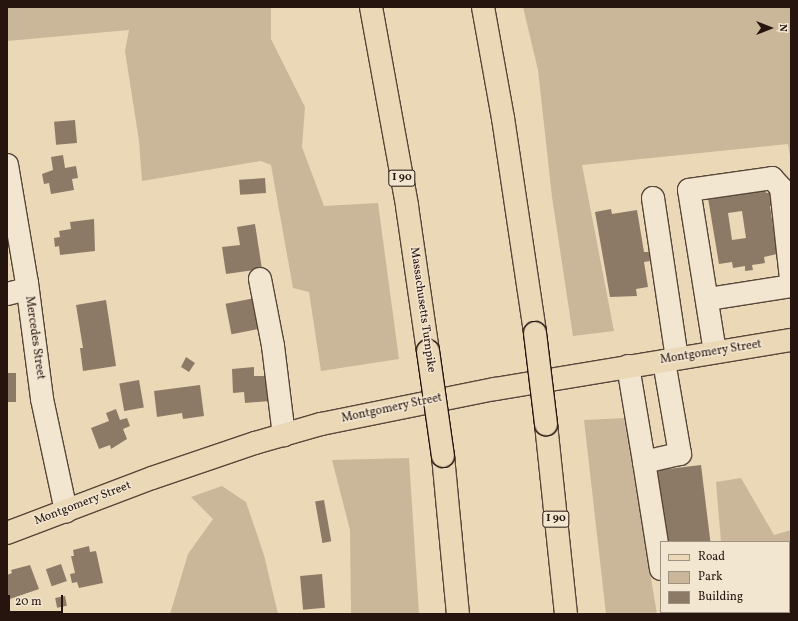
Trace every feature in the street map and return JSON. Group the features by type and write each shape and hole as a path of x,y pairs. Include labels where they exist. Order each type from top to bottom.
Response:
{"main road":[{"name":"Massachusetts Turnpike","path":"371,7 407,206 428,350 443,456 458,614"},
{"name":"I 90","path":"483,7 503,118 535,333 566,614"},
{"name":"Montgomery Street","path":"7,533 159,476 284,435 387,410 628,366 791,340"},
{"path":"454,614 456,590"}],"street":[{"name":"Mercedes Street","path":"7,165 17,291 66,510"},
{"path":"715,352 708,299 689,190 772,178 781,188 791,279"},
{"path":"644,462 680,454 653,198"},
{"path":"260,279 273,346 284,435"},
{"path":"708,299 791,286"},
{"path":"628,366 660,563"}],"green space":[{"path":"7,7 271,7 271,39 305,107 302,147 324,206 378,203 399,359 321,371 309,292 293,288 271,165 261,161 142,181 139,141 125,51 129,30 7,41"},
{"path":"523,7 791,7 791,162 788,144 582,165 614,331 573,336 552,197 538,70"},
{"path":"626,418 633,470 657,614 606,614 584,420"},
{"path":"409,458 419,614 351,614 350,530 332,460"},
{"path":"741,478 774,535 791,530 791,614 727,614 790,613 790,541 721,541 716,482"},
{"path":"222,486 246,502 264,555 278,614 170,614 188,554 213,519 191,497"}],"building":[{"path":"75,120 77,143 56,145 54,122"},
{"path":"63,155 65,168 76,166 78,178 72,179 74,190 51,194 49,183 44,184 42,174 53,170 51,157"},
{"path":"265,178 266,193 240,195 239,180"},
{"path":"765,189 766,193 773,192 775,206 770,206 777,254 764,257 765,263 752,265 753,270 745,271 745,266 733,268 732,262 719,264 708,198","holes":["742,211 746,238 732,240 728,213"]},
{"path":"611,209 612,214 637,210 644,252 649,252 650,261 644,262 648,287 636,289 637,296 610,297 595,212"},
{"path":"94,219 95,251 60,255 59,246 55,247 54,238 60,237 59,231 71,229 70,222"},
{"path":"255,224 262,269 226,274 222,247 240,245 237,227"},
{"path":"255,298 261,328 231,334 226,304"},
{"path":"106,300 116,366 83,371 80,348 83,348 76,305"},
{"path":"186,357 195,363 189,372 181,367"},
{"path":"254,367 254,376 269,376 270,401 245,403 244,392 233,393 232,369"},
{"path":"7,373 16,373 16,402 7,402"},
{"path":"139,380 144,408 124,411 119,383"},
{"path":"200,385 204,416 183,419 182,413 157,417 154,391"},
{"path":"116,409 120,420 127,418 130,426 123,429 127,439 111,449 110,445 99,449 91,428 109,421 106,413"},
{"path":"701,465 710,541 664,541 655,471"},
{"path":"324,500 331,541 322,543 315,502"},
{"path":"89,546 90,552 96,551 103,583 79,588 77,582 72,583 70,574 75,573 71,556 74,556 73,550"},
{"path":"61,564 67,581 52,586 46,569"},
{"path":"30,565 39,589 7,600 7,575 12,573 11,570"},
{"path":"322,574 325,608 303,610 300,576"},
{"path":"65,596 67,606 57,608 55,598"}]}
